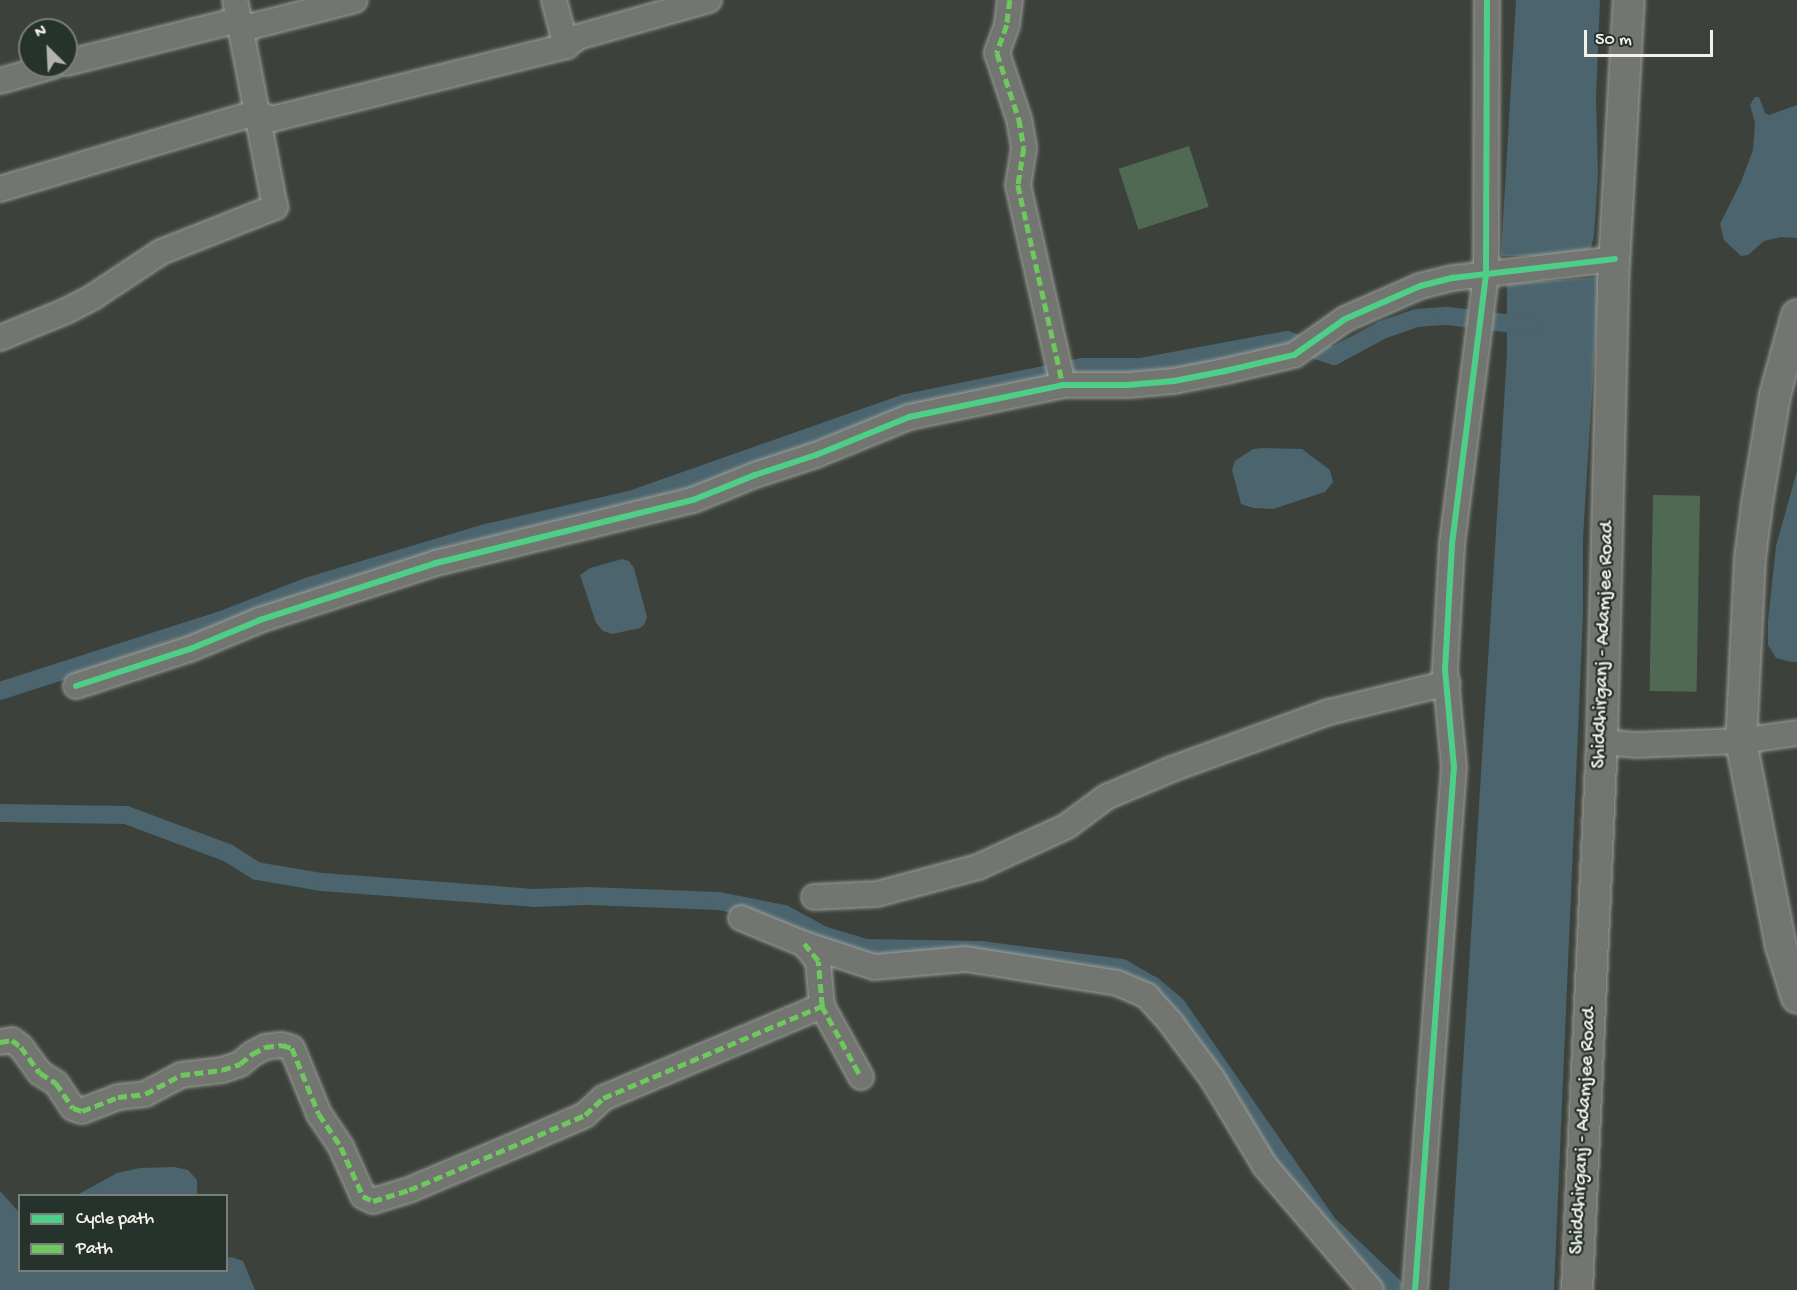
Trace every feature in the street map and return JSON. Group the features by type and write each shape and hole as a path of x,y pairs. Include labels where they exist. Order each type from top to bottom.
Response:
{"main road":[{"name":"Shiddhirganj - Adamjee Road","path":"1577,1290 1602,742 1615,259 1629,0"},
{"path":"1797,315 1775,394 1757,504 1750,570 1741,741 1782,946 1797,998"}],"street":[{"path":"237,10 248,27 355,0"},
{"path":"554,0 566,46"},
{"path":"0,189 255,113 272,118 566,46 578,37 709,0"},
{"path":"1010,0 1007,25 997,53 1019,119 1024,148 1018,185 1063,385"},
{"path":"1415,1290 1454,767 1447,683 1452,544 1486,273 1487,0"},
{"path":"78,59 237,10"},
{"path":"0,338 93,297 161,252 275,207 255,113 237,10"},
{"path":"0,81 18,76"},
{"path":"76,686 190,649 260,620 436,563 693,500 755,475 816,455 909,417 1063,385 1128,385 1174,381 1294,355 1345,319 1420,286 1486,273 1615,259"},
{"path":"814,897 877,894 978,867 1067,826 1106,796 1172,769 1329,712 1447,683"},
{"path":"1602,742 1635,745 1741,741 1797,733"},
{"path":"741,918 804,944 874,967 966,959 1117,983 1147,996 1171,1023 1212,1078 1264,1166 1369,1289"},
{"path":"804,944 818,961 822,1006 861,1077"},
{"path":"0,1041 12,1040 21,1047 40,1073 56,1083 73,1108 82,1111 118,1097 145,1094 181,1076 222,1070 240,1064 265,1047 292,1048 319,1114 341,1147 363,1196 373,1201 409,1190 585,1115 603,1098 822,1006"}],"green space":[{"path":"1189,146 1209,207 1138,230 1119,169"},
{"path":"1653,495 1700,496 1697,692 1650,691"}],"water":[{"path":"1516,0 1600,0 1596,98 1598,175 1594,235 1591,248 1584,256 1501,256"},
{"path":"1755,97 1759,97 1765,113 1769,115 1797,105 1797,238 1781,237 1764,241 1748,255 1741,256 1724,240 1720,224 1741,182 1753,150 1755,123 1750,105"},
{"path":"1599,277 1583,538 1583,614 1554,1290 1449,1290 1507,354 1507,284"},
{"path":"1253,449 1302,449 1330,470 1333,482 1325,492 1273,509 1253,508 1241,504 1232,470 1235,461"},
{"path":"1797,471 1797,662 1791,662 1776,658 1768,645 1768,621 1776,546"},
{"path":"622,559 629,561 634,568 647,617 640,628 612,634 603,631 596,623 580,575 590,568"},
{"path":"174,1167 188,1170 197,1180 197,1194 79,1194 117,1173 140,1168"},
{"path":"0,1191 18,1211 18,1272 228,1272 228,1258 231,1257 243,1261 255,1290 0,1290"}],"waterway":[{"path":"0,691 227,618 309,586 486,533 633,499 906,403 1083,367 1140,367 1287,340 1334,356 1382,330 1416,318 1448,316 1530,326"},
{"path":"0,813 126,815 228,853 257,871 322,882 533,898 588,896 719,901 784,914 823,935 866,948 981,950 1122,968 1152,985 1177,1006 1328,1224 1393,1286 1387,1290"}],"marked path":[{"path":"1010,0 1007,25 997,53 1019,119 1024,148 1018,185 1063,385"},
{"path":"0,1042 12,1040 21,1047 40,1073 56,1083 73,1108 82,1111 118,1097 145,1094 181,1075 222,1070 240,1064 265,1047 282,1045 292,1048 319,1114 341,1147 363,1196 373,1201 409,1190 585,1115 603,1098 822,1006 818,961 804,944"},
{"path":"822,1006 861,1077"}],"cycle path":[{"path":"1415,1290 1454,767 1445,670 1452,544 1486,273 1487,0"},
{"path":"76,686 190,649 260,620 436,563 693,500 755,475 816,455 909,417 1063,385 1128,385 1174,381 1225,371 1294,355 1345,319 1420,286 1453,278 1615,259"}]}
